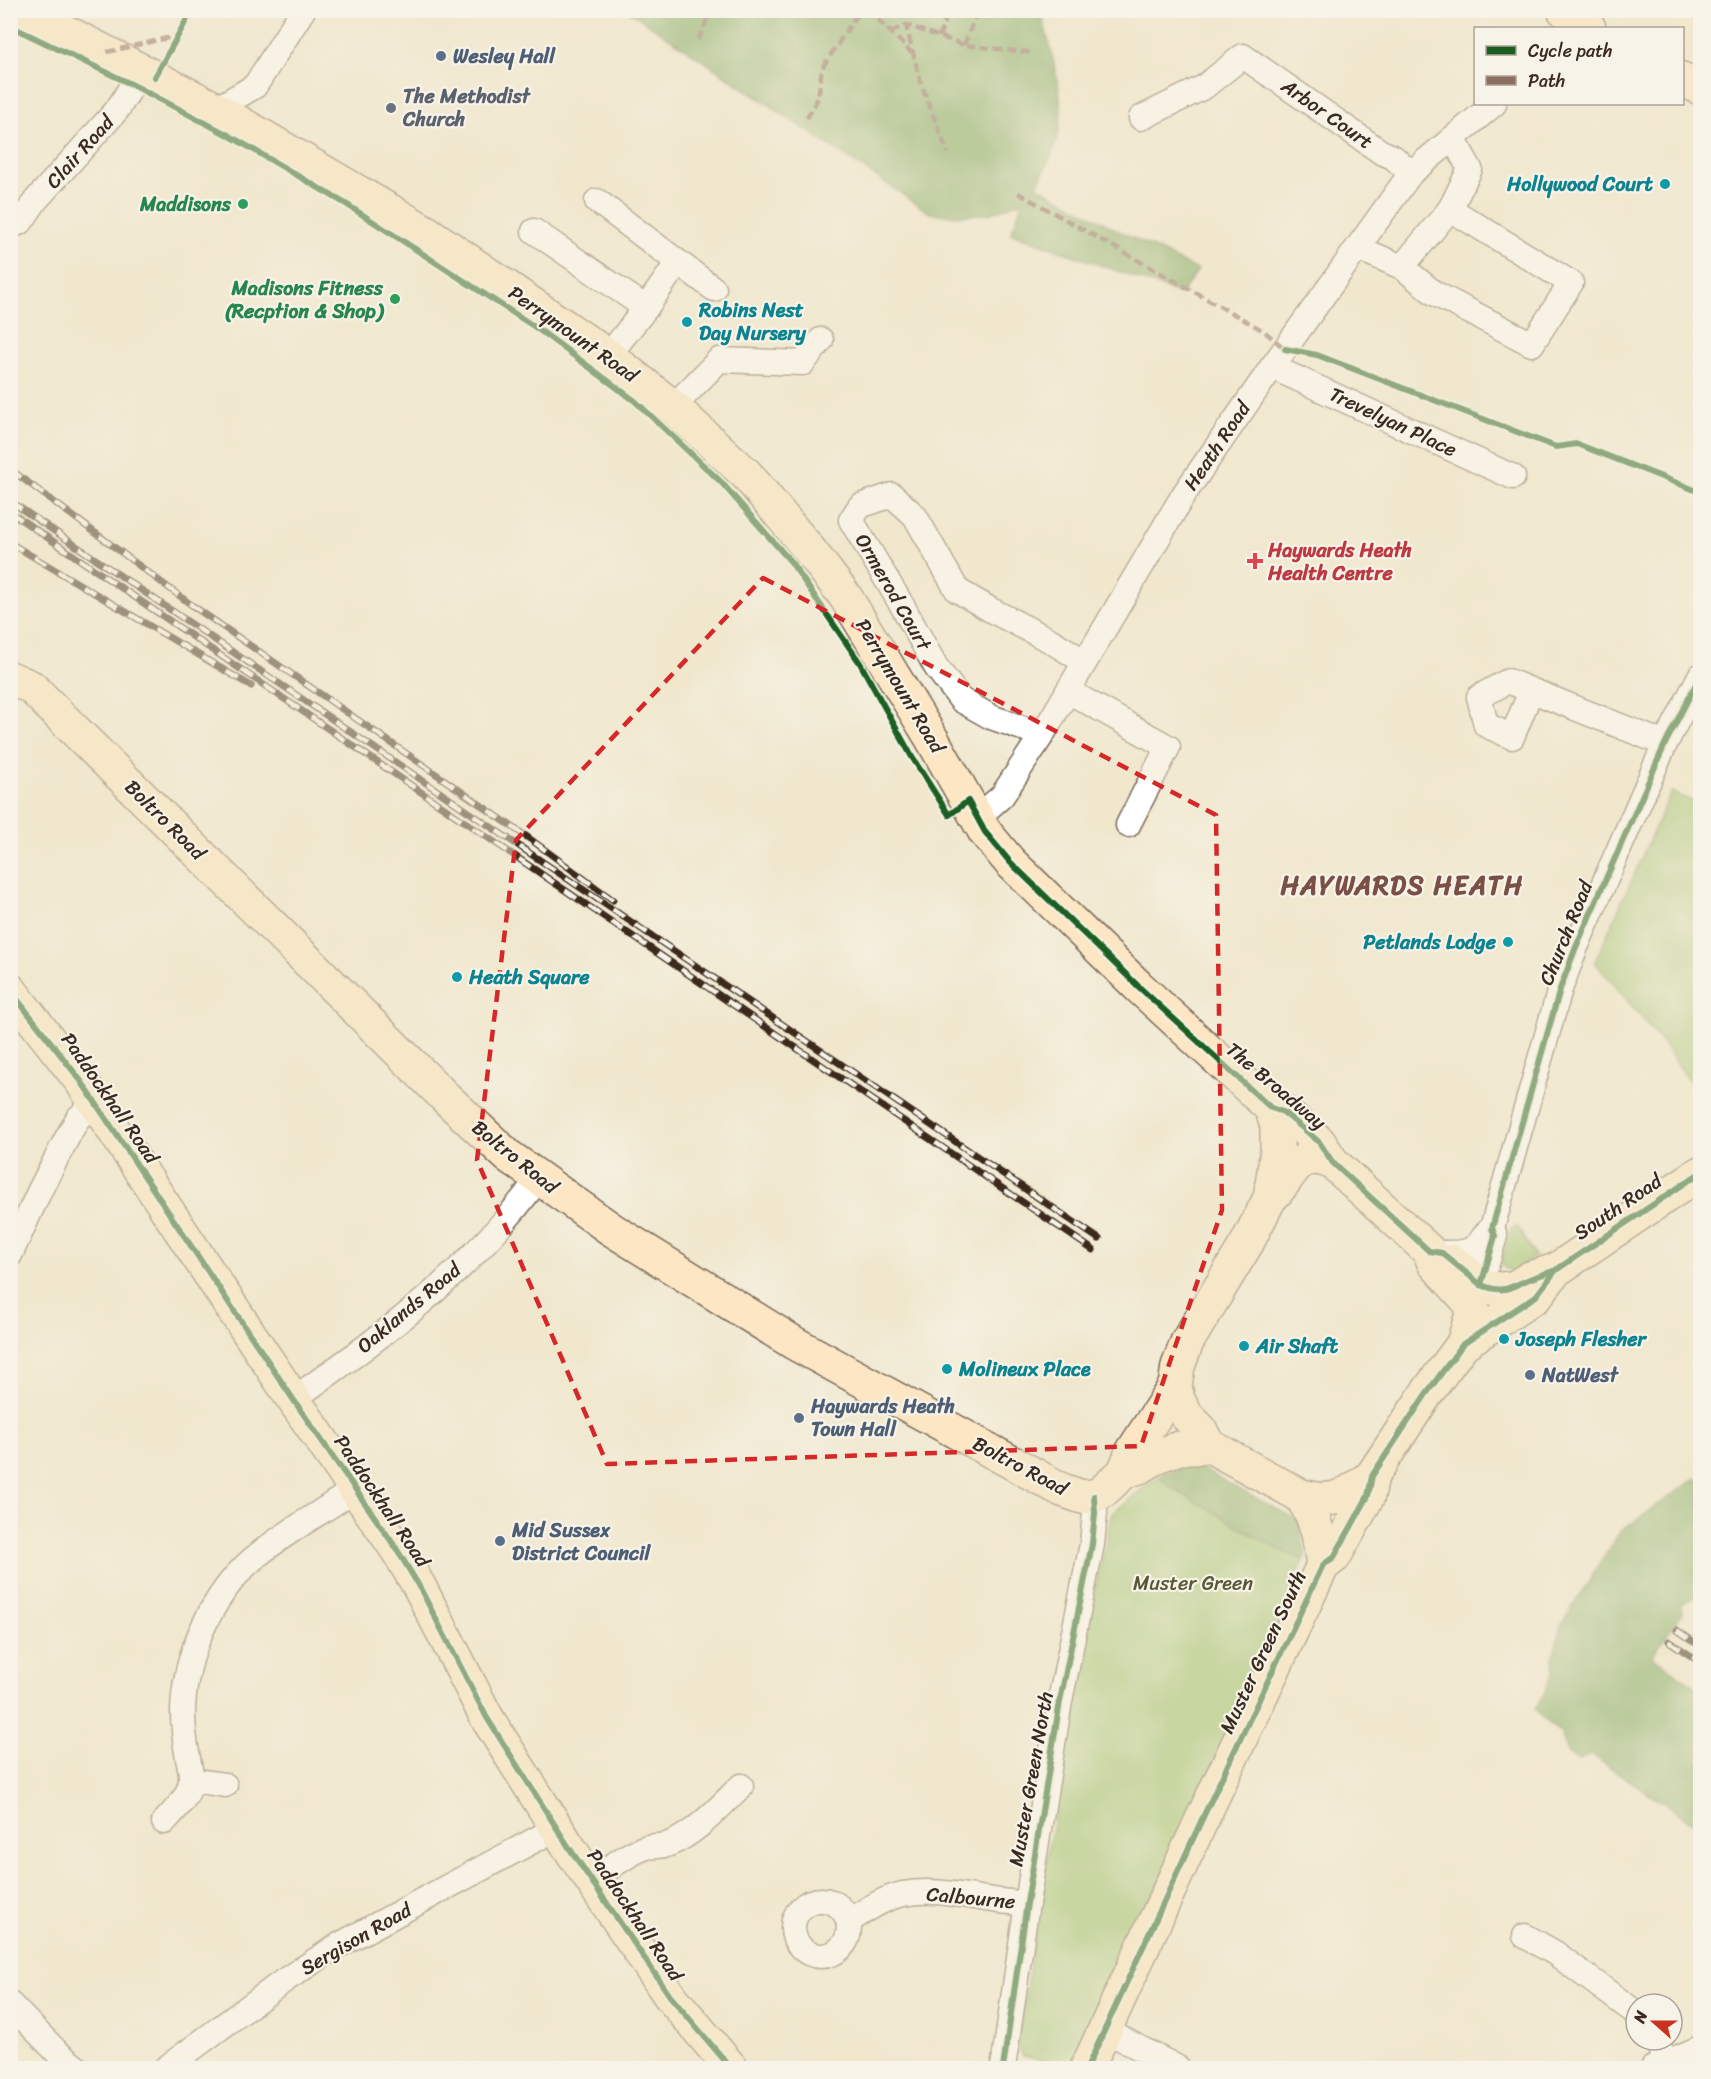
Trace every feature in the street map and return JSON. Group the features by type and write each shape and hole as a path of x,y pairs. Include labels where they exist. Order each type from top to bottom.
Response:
{"main road":[{"name":"Perrymount Road","path":"23,10 216,109 426,232 608,356 673,407 747,475 845,596 978,817"},
{"path":"1684,80 1701,88"},
{"name":"Boltro Road","path":"10,653 27,670 21,682 508,1156 611,1229 794,1343 1062,1490 1082,1497 1094,1496"},
{"name":"The Broadway","path":"978,817 985,832 1010,862 1139,987 1271,1108 1283,1112 1319,1142 1333,1163 1436,1252 1434,1263 1471,1304 1477,1298"},
{"name":"Paddockhall Road","path":"10,990 81,1081 292,1399 356,1488 419,1586 487,1718 591,1881 670,1996 731,2068"},
{"name":"The Broadway","path":"1270,1198 1277,1142 1277,1126 1271,1108"},
{"name":"The Broadway","path":"1270,1198 1278,1191 1293,1167 1300,1162 1313,1157 1333,1163"},
{"name":"South Road","path":"1556,1270 1701,1173"},
{"path":"1270,1198 1247,1243 1187,1342 1178,1366 1175,1386 1178,1400 1187,1416 1200,1429 1208,1445 1301,1496 1321,1500 1336,1498 1372,1476"},
{"path":"1463,1344 1477,1298 1488,1288 1516,1287 1530,1278 1556,1270"},
{"name":"Muster Green South","path":"1087,2068 1323,1565 1334,1557 1368,1496 1372,1476 1426,1394 1463,1344 1536,1296 1556,1270"},
{"path":"1125,1473 1132,1452 1175,1386"},
{"path":"1094,1496 1108,1488 1125,1473 1179,1448 1208,1445"},
{"path":"1301,1496 1312,1515 1318,1533 1323,1565"}],"street":[{"path":"216,109 255,86 303,10"},
{"name":"Arbor Court","path":"1141,118 1204,87 1243,56 1381,152 1393,157 1411,173"},
{"name":"Clair Road","path":"10,226 21,222 36,200 117,110 142,70"},
{"name":"Heath Road","path":"978,817 1002,796 1042,735 1184,494 1411,173 1493,105"},
{"path":"1402,267 1450,209 1470,169 1453,138"},
{"path":"597,201 714,289"},
{"path":"1358,248 1402,267 1434,293 1532,344 1571,283 1450,209"},
{"path":"534,231 646,308"},
{"path":"608,356 646,308 678,262"},
{"path":"673,407 719,360 803,363 821,340"},
{"name":"Trevelyan Place","path":"1272,367 1513,477"},
{"name":"Ormerod Court","path":"1042,735 991,717 961,700 936,667 851,520 860,506 892,495 915,516 957,590 1085,662"},
{"name":"Church Road","path":"1477,1298 1495,1236 1492,1228 1560,989 1585,925 1665,744 1701,676"},
{"path":"1068,691 1168,747 1128,825"},
{"path":"1531,691 1665,744"},
{"path":"10,1255 40,1190 78,1118 96,1103"},
{"name":"Oaklands Road","path":"292,1399 435,1292 486,1241 538,1179"},
{"name":"Church Road","path":"1436,1252 1470,1250 1492,1228"},
{"path":"164,1822 181,1803 191,1780 183,1713 186,1685 192,1656 219,1598 254,1558 356,1488"},
{"name":"Muster Green North","path":"1003,2068 1060,1701 1092,1544 1094,1496"},
{"path":"191,1780 225,1785"},
{"path":"591,1881 645,1847 669,1844 687,1834 741,1786"},
{"name":"Sergison Road","path":"166,2068 285,1980 339,1945 557,1828"},
{"name":"Calbourne","path":"849,1921 875,1905 901,1895 935,1892 1009,1903 1027,1903"},
{"path":"1526,1936 1555,1953 1624,2004"},
{"path":"10,2004 57,2052 77,2068"},
{"path":"1105,2030 1178,2068"},
{"path":"1658,2057 1701,2048"}],"highlighted area":[{"path":"763,578 1216,815 1222,1210 1141,1446 607,1464 477,1160 516,840"}],"green space":[{"path":"629,11 1041,11 1055,68 1061,112 1056,141 1037,186 1119,231 1198,270 1181,294 1011,233 1023,201 992,213 956,216 930,213"},
{"path":"1671,792 1700,805 1700,1096 1662,1042 1595,962"},
{"path":"1517,1226 1535,1256 1514,1271 1506,1269 1501,1263 1511,1229"},
{"path":"1194,1465 1299,1521 1306,1554 1304,1560 1280,1550 1174,1489 1161,1479 1163,1473"},
{"name":"Muster Green","path":"1194,1467 1306,1554 1286,1601 1289,1603 1073,2068 1043,2068 1044,2061 1023,2056 1017,2045 1073,1698 1112,1513 1158,1477"},
{"path":"1696,1478 1700,1482 1700,1595 1681,1604 1682,1613 1652,1656 1700,1690 1700,1827 1591,1755 1579,1760 1569,1754 1561,1734 1535,1709 1553,1672 1553,1657 1562,1624 1620,1532"}],"railway":[{"path":"10,469 193,606 530,839 613,900"},
{"path":"10,501 1099,1239"},
{"path":"10,512 1093,1250"},
{"path":"10,543 251,686"},
{"path":"1677,1630 1700,1646"},
{"path":"1669,1641 1700,1662"}],"marked path":[{"path":"698,40 706,22 708,10"},
{"path":"807,118 818,98 822,68 860,10"},
{"path":"868,10 911,52"},
{"path":"902,10 921,84 948,153"},
{"path":"939,37 949,10"},
{"path":"964,45 978,10"},
{"path":"891,32 906,25 964,45 1034,53"},
{"path":"107,52 176,36"},
{"path":"1018,193 1264,331 1285,349 1289,349"}],"cycle path":[{"path":"155,77 192,10"},
{"path":"10,26 133,85 230,136 346,204 538,329 635,401 721,482 791,562 860,663 912,757 949,815 968,801 985,832 1010,862 1139,987 1271,1108 1283,1112 1319,1142 1333,1163 1429,1251 1442,1253 1481,1285 1497,1289 1508,1288 1556,1270 1700,1173"},
{"path":"1285,349 1317,355 1556,447 1577,444 1700,492"},
{"path":"1481,1285 1495,1236 1492,1228 1560,989 1576,947 1665,744 1700,676"},
{"path":"10,990 81,1081 293,1399 396,1548 419,1586 487,1718 570,1849 670,1996 731,2068"},
{"path":"1087,2068 1323,1565 1334,1557 1351,1527 1368,1496 1372,1476 1426,1394 1463,1344 1536,1296 1556,1270"},
{"path":"1003,2068 1060,1701 1092,1544 1094,1496"}],"place":[{"name":"Wesley Hall","path":"441,56"},
{"name":"The Methodist Church","path":"391,108"},
{"name":"Hollywood Court","path":"1665,184"},
{"name":"Maddisons","path":"243,204"},
{"name":"Madisons Fitness (Recption & Shop)","path":"395,299"},
{"name":"Robins Nest Day Nursery","path":"687,322"},
{"name":"Haywards Heath Health Centre","path":"1255,561"},
{"name":"Petlands Lodge","path":"1508,942"},
{"name":"Heath Square","path":"457,977"},
{"name":"Joseph Flesher","path":"1504,1339"},
{"name":"Air Shaft","path":"1244,1346"},
{"name":"Molineux Place","path":"947,1369"},
{"name":"NatWest","path":"1530,1375"},
{"name":"Haywards Heath Town Hall","path":"799,1418"},
{"name":"Mid Sussex District Council","path":"500,1541"}],"district":[{"name":"HAYWARDS HEATH","path":"1402,885"}]}
